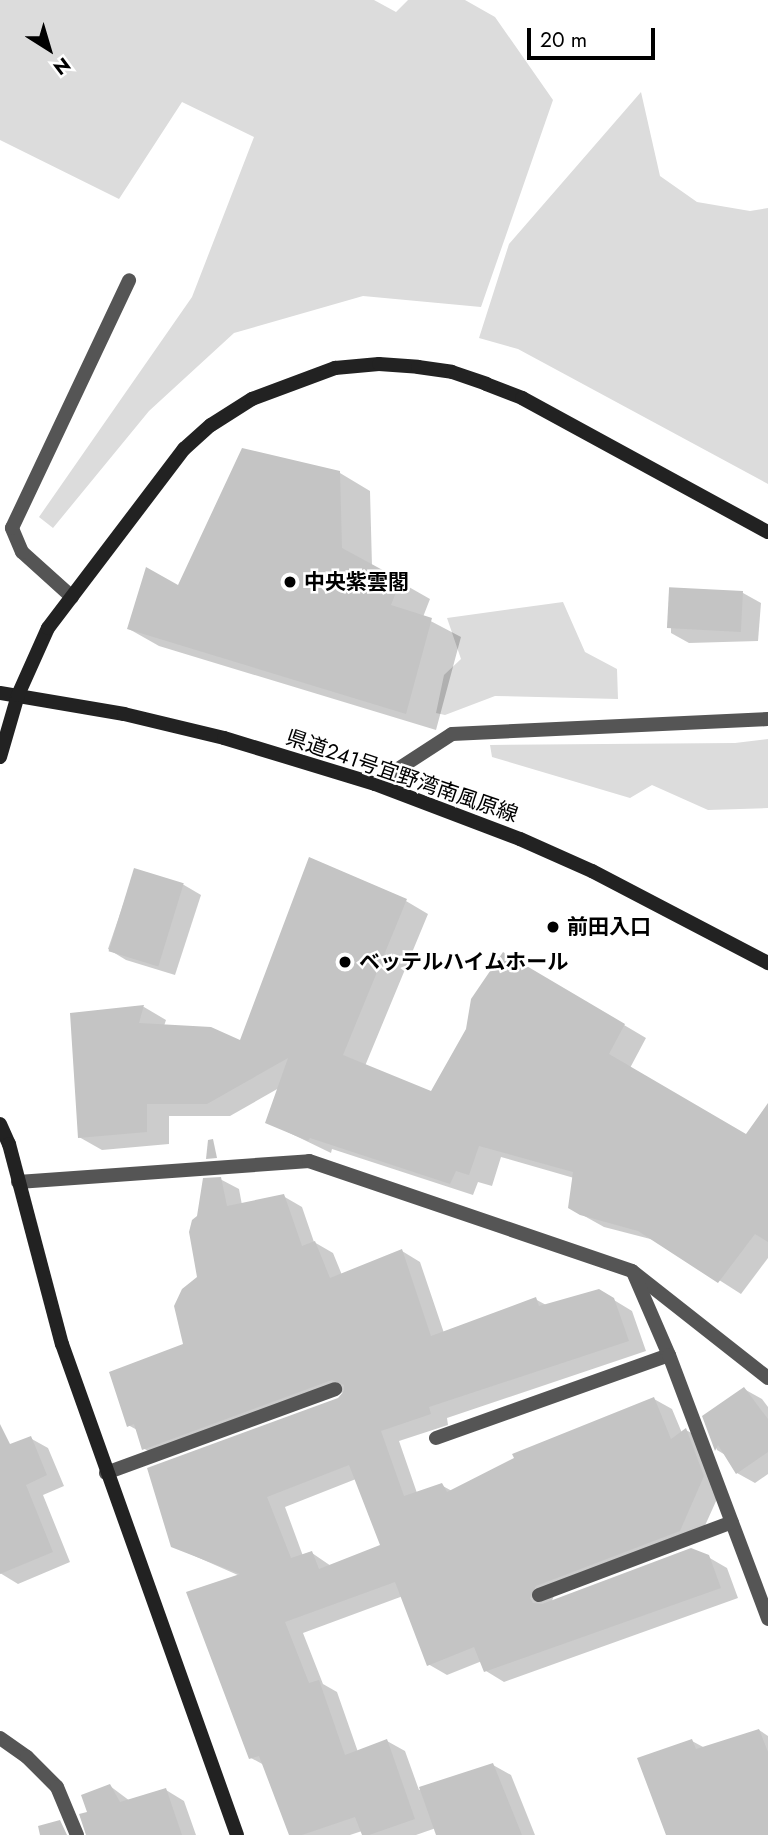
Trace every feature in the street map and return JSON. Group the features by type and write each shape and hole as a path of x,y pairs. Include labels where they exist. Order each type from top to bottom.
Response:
{"street":[{"path":"72,597 22,552 12,528 129,280"},
{"path":"0,757 18,695 48,628 184,449 211,425 252,399 335,368 379,364 418,366 452,372 486,384 522,398 768,532"},
{"name":"県道241号宜野湾南風原線","path":"0,693 124,714 225,738 375,784 520,839 592,872 768,963"},
{"path":"375,784 452,734 768,719"},
{"path":"0,1124 62,1343 106,1474 237,1835"},
{"path":"0,1149 18,1182"},
{"path":"18,1182 309,1161 632,1271 768,1378"},
{"path":"632,1271 669,1354 768,1619"},
{"path":"436,1438 669,1354"},
{"path":"106,1474 335,1389"},
{"path":"540,1595 732,1522"},
{"path":"0,1738 27,1756 57,1787 77,1835"}],"shaded area":[{"path":"0,0 374,0 396,12 408,0 465,0 495,17 553,100 481,307 363,296 234,333 149,411 53,528 39,517 192,297 254,137 182,102 119,199 0,140"},
{"path":"641,92 660,176 697,202 750,211 768,208 768,484 518,349 479,338 509,244"},
{"path":"563,602 585,652 617,669 618,699 495,696 445,715 436,713 444,675 461,659 447,618"},
{"path":"768,739 768,808 708,810 652,785 630,798 492,757 490,745 735,743"}],"building":[{"name":"中央紫雲閣","path":"242,448 340,471 342,548 401,580 391,605 432,618 406,714 127,629 146,567 178,585"},
{"path":"669,587 743,591 741,632 667,628"},
{"path":"309,857 407,899 343,1055 431,1091 466,1029 471,999 503,952 625,1024 609,1054 746,1134 768,1103 768,1242 755,1234 718,1283 638,1231 580,1215 568,1208 573,1172 479,1146 469,1175 456,1171 450,1184 310,1138 308,1141 265,1123 288,1058 207,1104 147,1104 147,1132 78,1138 70,1013 144,1005 139,1023 211,1027 240,1040"},
{"path":"134,868 184,883 158,966 109,951"},
{"path":"213,1139 217,1158 206,1159 208,1140"},
{"path":"221,1177 227,1206 284,1194 302,1246 315,1241 330,1278 402,1249 431,1336 536,1297 539,1306 599,1289 614,1298 629,1341 429,1407 431,1414 381,1431 404,1496 442,1483 447,1492 514,1458 512,1454 654,1397 671,1439 686,1428 704,1476 680,1531 536,1586 530,1598 533,1603 542,1604 691,1548 709,1555 721,1588 484,1672 474,1647 427,1666 395,1582 285,1622 309,1683 319,1680 345,1755 387,1739 415,1819 369,1835 362,1835 355,1817 302,1835 289,1835 259,1756 249,1759 186,1592 240,1574 171,1547 147,1468 338,1398 344,1391 344,1385 332,1380 142,1450 134,1424 127,1427 109,1372 183,1344 174,1306 182,1289 197,1277 189,1232 192,1220 197,1216 203,1178","holes":["349,1465 380,1545 319,1569 312,1551 291,1558 267,1497"]},
{"path":"744,1387 768,1419 768,1452 736,1474 718,1445 715,1451 702,1416"},
{"path":"0,1424 10,1444 31,1436 47,1475 26,1485 53,1552 0,1574"},
{"path":"759,1729 768,1752 768,1835 666,1835 637,1758 692,1739 696,1749"},
{"path":"493,1763 522,1835 436,1835 419,1787"},
{"path":"110,1784 120,1802 166,1788 182,1835 86,1835 79,1814 87,1812 81,1795"},
{"path":"60,1820 67,1835 40,1835 38,1826"}],"place":[{"name":"中央紫雲閣","path":"290,582"},
{"name":"前田入口","path":"553,927"},
{"name":"ベッテルハイムホール","path":"345,962"}]}
